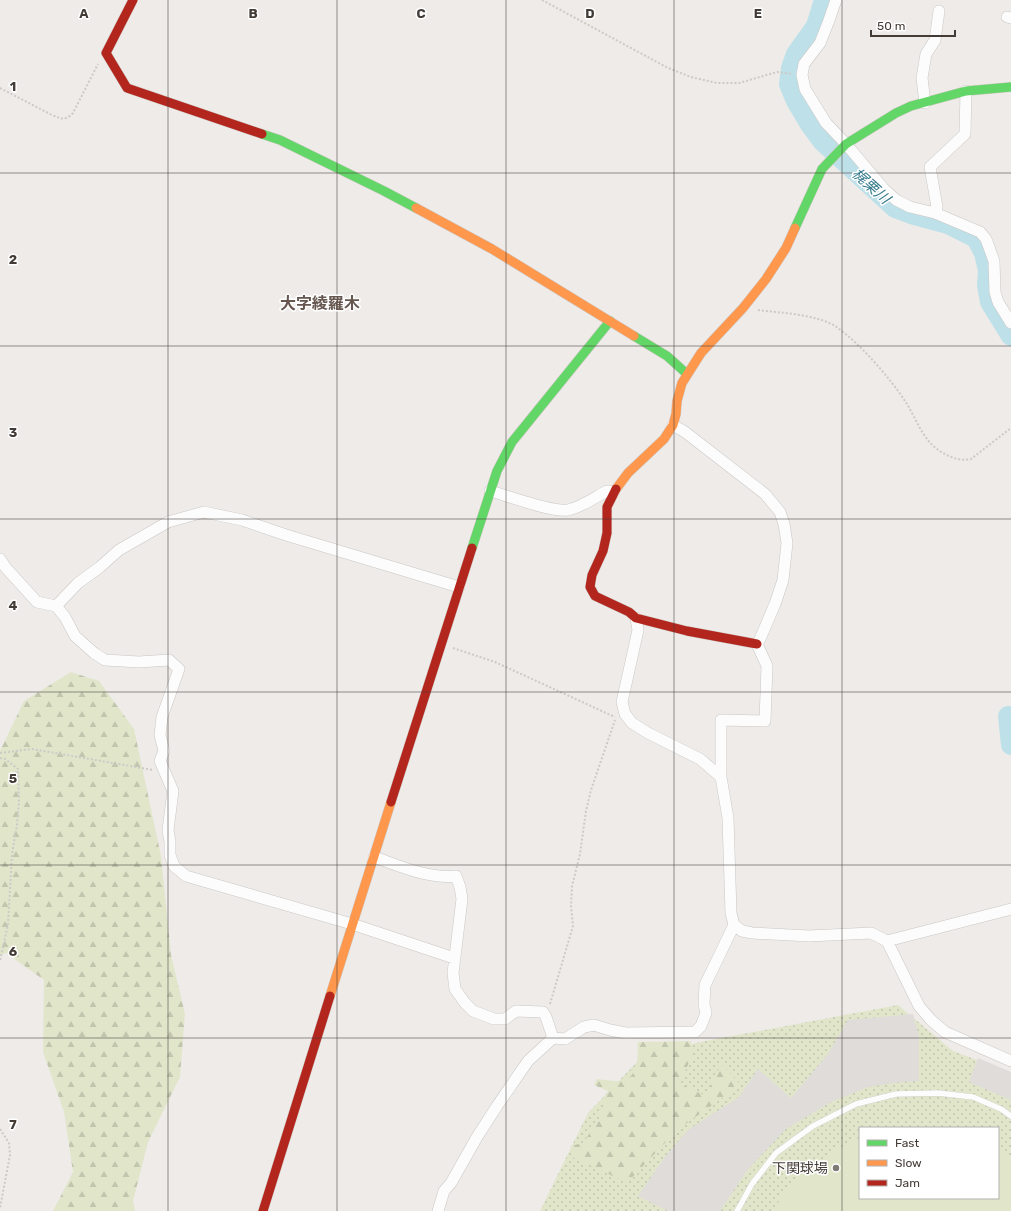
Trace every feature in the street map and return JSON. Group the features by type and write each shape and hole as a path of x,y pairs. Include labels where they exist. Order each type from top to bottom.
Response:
{"street":[{"path":"133,0 106,53 127,88 280,140 384,191 492,249 667,356 687,374"},
{"path":"836,0 820,43 804,64 802,76 805,89 826,124 844,146 896,200 910,207 935,213 980,232 986,239 994,261 995,292 998,302 1011,323"},
{"path":"925,103 922,78 926,54 935,40 939,11"},
{"path":"757,644 687,631 636,618 629,612 595,596 590,587 592,575 602,551 607,533 607,507 614,492 628,473 664,439 673,425 677,401 682,384 687,374 701,353 743,308 766,280 786,248 822,169 829,161 844,146 896,113 911,106 966,91 1011,86"},
{"path":"935,213 937,207 930,167 965,134 966,91"},
{"path":"263,1211 352,924 497,471 512,442 610,321"},
{"path":"673,425 685,432 765,494 780,512 784,524 787,543 783,580 775,604 757,644"},
{"path":"490,491 553,509 568,510 607,490 614,492"},
{"path":"56,606 78,583 100,568 119,550 168,522 204,512 242,520 286,535 459,587"},
{"path":"2,566 37,602 56,606 65,617 75,636 94,653 105,660 139,662 169,660 179,668 162,717 160,735 164,751 160,761 173,791 168,830 170,855 174,866 186,876 352,924 454,958"},
{"path":"636,618 638,630 622,702 621,716 648,733 700,759 721,777"},
{"path":"438,1211 444,1191 452,1183 477,1137 497,1106 528,1061 553,1038 565,1039 584,1027 594,1025 626,1033 695,1032 701,1026 706,1014 704,1004 705,985 734,925 731,906 728,818 721,777 721,720 765,721 767,666 757,644"},
{"path":"374,857 428,875 444,877 456,876 462,899 452,973 455,989 473,1011 494,1019 505,1018 516,1011 543,1012 546,1016 553,1038"},
{"path":"887,941 1011,909"},
{"path":"734,925 742,931 752,933 809,936 871,933 887,941 919,1006 931,1020 945,1032 1011,1061"}],"lane":[{"path":"737,1211 752,1184 776,1153 814,1126 856,1104 896,1094 938,1093 973,1097 1001,1109 1011,1116"}],"path":[{"path":"542,0 668,68 691,77 717,83 738,83 777,72 802,76"},
{"path":"0,88 61,119 68,118 73,113 100,59 106,53"},
{"path":"743,308 794,314 828,322 837,328 876,364 903,398 930,442 937,450 954,458 964,461 971,459 1011,428"},
{"path":"441,643 502,666 621,716 609,733 591,790 586,811 580,854 572,886 571,906 573,926 548,1008 543,1012"},
{"path":"0,753 32,749 164,772"},
{"path":"0,758 5,759 18,770 19,800 17,825 12,854 8,924 0,961"},
{"path":"0,1129 9,1143 10,1155 0,1208"}],"green space":[{"path":"71,672 99,681 134,729 161,856 171,955 185,1014 180,1077 148,1142 133,1201 135,1211 53,1211 73,1172 64,1112 43,1052 44,980 6,953 0,955 0,751 24,701"},
{"path":"898,1005 953,1051 1011,1073 1011,1211 540,1211 588,1113 642,1057 700,1042"},
{"path":"691,1041 692,1057 679,1083 706,1096 721,1064 739,1083 728,1094 677,1130 627,1183 588,1164 575,1160 570,1146 583,1143 598,1121 608,1091 594,1085 597,1079 625,1082 630,1078 637,1064 638,1042"},
{"name":"下関球場","path":"859,1138 859,1199 999,1199 999,1150 1011,1160 1011,1211 774,1211 782,1197 799,1178 829,1154"}],"shaded area":[{"path":"913,1014 919,1036 919,1081 900,1082 868,1087 831,1102 786,1129 748,1169 720,1211 668,1211 638,1196 665,1157 688,1130 739,1097 758,1069 791,1098 828,1054 848,1020"},
{"path":"978,1058 1011,1072 1011,1100 969,1082"}],"waterway":[{"name":"梶栗川","path":"824,0 816,26 796,54 791,68 789,84 796,101 809,123 823,142 895,208 948,224 976,238 984,253 988,270 987,285 990,302 1011,336"},
{"name":"梶栗川","path":"1011,716 1008,716 1011,745"}],"traffic: fast":[{"path":"795,228 822,169 846,144 896,113 911,106 966,91 1011,87"},
{"path":"262,134 280,140 416,208"},
{"path":"472,548 497,471 512,442 610,321"},
{"path":"634,336 667,356 687,374"}],"traffic: slow":[{"path":"416,208 492,249 634,336"},
{"path":"616,489 628,473 664,439 673,425 682,383 701,353 743,308 766,279 786,248 795,228"},
{"path":"330,996 391,802"}],"traffic: jam":[{"path":"133,0 106,53 127,88 262,134"},
{"path":"616,489 607,507 607,533 603,551 592,575 590,587 595,596 629,612 636,618 687,631 757,644"},
{"path":"391,802 472,548"},
{"path":"263,1211 330,996"}],"place":[{"name":"下関球場","path":"836,1168"}],"district":[{"name":"大字綾羅木","path":"320,303"}]}
